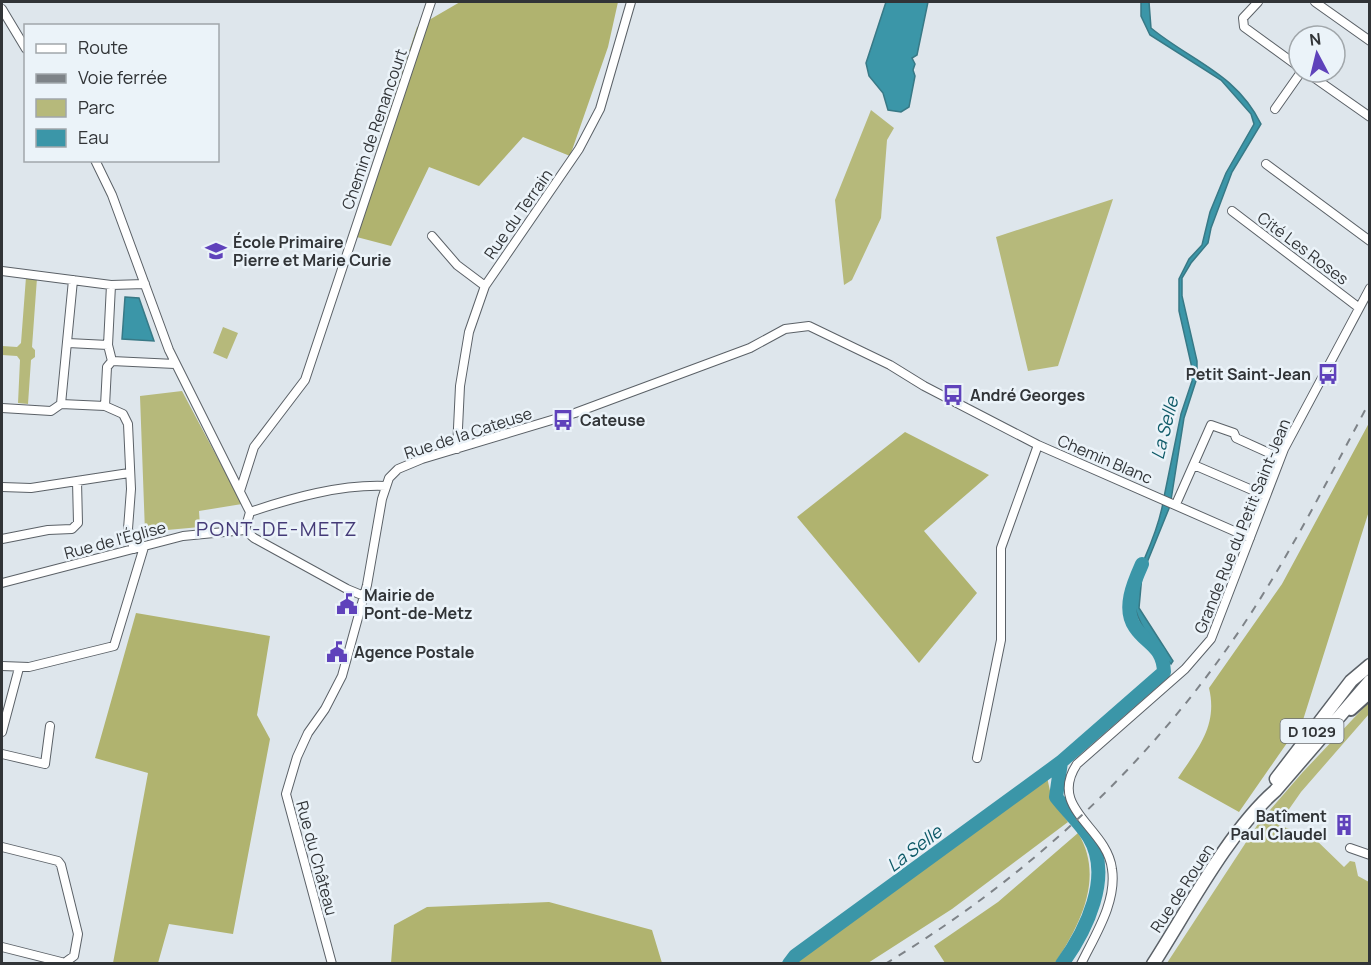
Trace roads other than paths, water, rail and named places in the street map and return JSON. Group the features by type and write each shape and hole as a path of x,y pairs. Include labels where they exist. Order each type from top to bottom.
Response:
{"main road":[{"name":"Rue de Rouen","path":"1262,803 1265,793 1351,681 1370,665"},
{"name":"Rue de Rouen","path":"1153,963 1219,861 1262,803 1370,681"}],"street":[{"name":"Chemin de Renancourt","path":"240,491 254,447 305,380 431,2"},
{"name":"Rue du Terrain","path":"457,449 460,386 467,343 485,286 579,149 600,109 631,2"},
{"path":"1258,2 1243,18 1244,27 1287,58"},
{"path":"1315,2 1370,41"},
{"path":"2,9 24,46"},
{"path":"1275,109 1293,84"},
{"path":"1323,84 1370,117"},
{"path":"96,162 112,195 175,364 250,512 244,530 302,565 364,596"},
{"path":"1266,164 1370,241"},
{"name":"Cité Les Roses","path":"1232,210 1358,307"},
{"path":"432,236 457,265 485,286"},
{"path":"2,272 111,285 145,284"},
{"path":"62,404 73,280"},
{"path":"111,285 108,345 112,361"},
{"name":"Grande Rue du Petit Saint-Jean","path":"1081,963 1106,912 1112,886 1112,869 1102,841 1072,805 1068,792 1070,777 1077,764 1202,653 1215,631 1280,458 1370,288"},
{"name":"Rue de la Cateuse","path":"386,486 392,474 398,469 575,413 750,348 775,333 797,326"},
{"name":"Chemin Blanc","path":"797,326 809,326 835,337 1038,445 1250,538"},
{"path":"68,342 108,345"},
{"path":"112,361 175,364"},
{"path":"105,406 107,367 112,361"},
{"path":"2,408 51,411 62,404 105,406 123,414 128,424 131,489 128,529 134,549"},
{"path":"1174,503 1213,425 1280,458"},
{"path":"977,758 1001,640 1001,548 1038,445"},
{"path":"1194,465 1266,496"},
{"path":"2,487 31,488 129,473"},
{"path":"2,539 48,530 72,529 78,523 77,481"},
{"path":"250,512 325,493 362,486 386,486"},
{"name":"Rue du Château","path":"332,963 286,794 290,774 301,749 326,709 342,676 364,596 386,486"},
{"name":"Rue de l'Église","path":"2,583 183,536 244,530"},
{"path":"2,666 19,668 114,646 144,547"},
{"path":"2,732 19,668"},
{"path":"1327,732 1370,693"},
{"path":"2,754 45,764 50,726"},
{"path":"2,847 58,861 61,865 78,934 74,956 68,962 2,947"},
{"path":"1350,848 1370,855"}],"water":[{"path":"886,2 928,2 917,55 912,58 915,64 913,70 915,76 909,107 901,112 888,110 883,93 869,76 866,63"},
{"path":"1141,2 1149,2 1151,28 1226,80 1251,107 1261,124 1232,172 1211,228 1208,243 1182,278 1182,296 1197,361 1197,378 1184,418 1171,500 1164,497 1181,414 1192,381 1192,368 1179,311 1179,279 1189,259 1202,245 1210,212 1226,173 1254,124 1251,114 1221,80 1150,35 1141,16"},
{"path":"125,297 139,298 154,341 122,339"},
{"path":"1163,503 1170,506 1142,575 1139,608 1173,661 1171,664 1150,638 1138,617 1134,600 1135,584 1156,529"}],"waterway":[{"name":"La Selle","path":"1062,964 1080,936 1094,903 1098,869 1096,852 1089,837 1056,797 1061,762 1164,672 1158,651 1135,627 1129,612 1131,595 1142,564"},
{"name":"La Selle","path":"789,964 795,956 1061,762"}],"railway":[{"path":"885,964 940,929 1043,850 1091,807 1136,761 1218,661 1255,607 1285,557 1370,401"}],"place":[{"name":"École Primaire Pierre et Marie Curie","path":"216,251"},
{"name":"Petit Saint-Jean","path":"1328,374"},
{"name":"André Georges","path":"953,395"},
{"name":"Cateuse","path":"563,420"},
{"name":"Mairie de Pont-de-Metz","path":"347,604"},
{"name":"Agence Postale","path":"337,652"},
{"name":"Batîment Paul Claudel","path":"1344,825"}],"district":[{"name":"PONT-DE-METZ","path":"277,528"}]}
